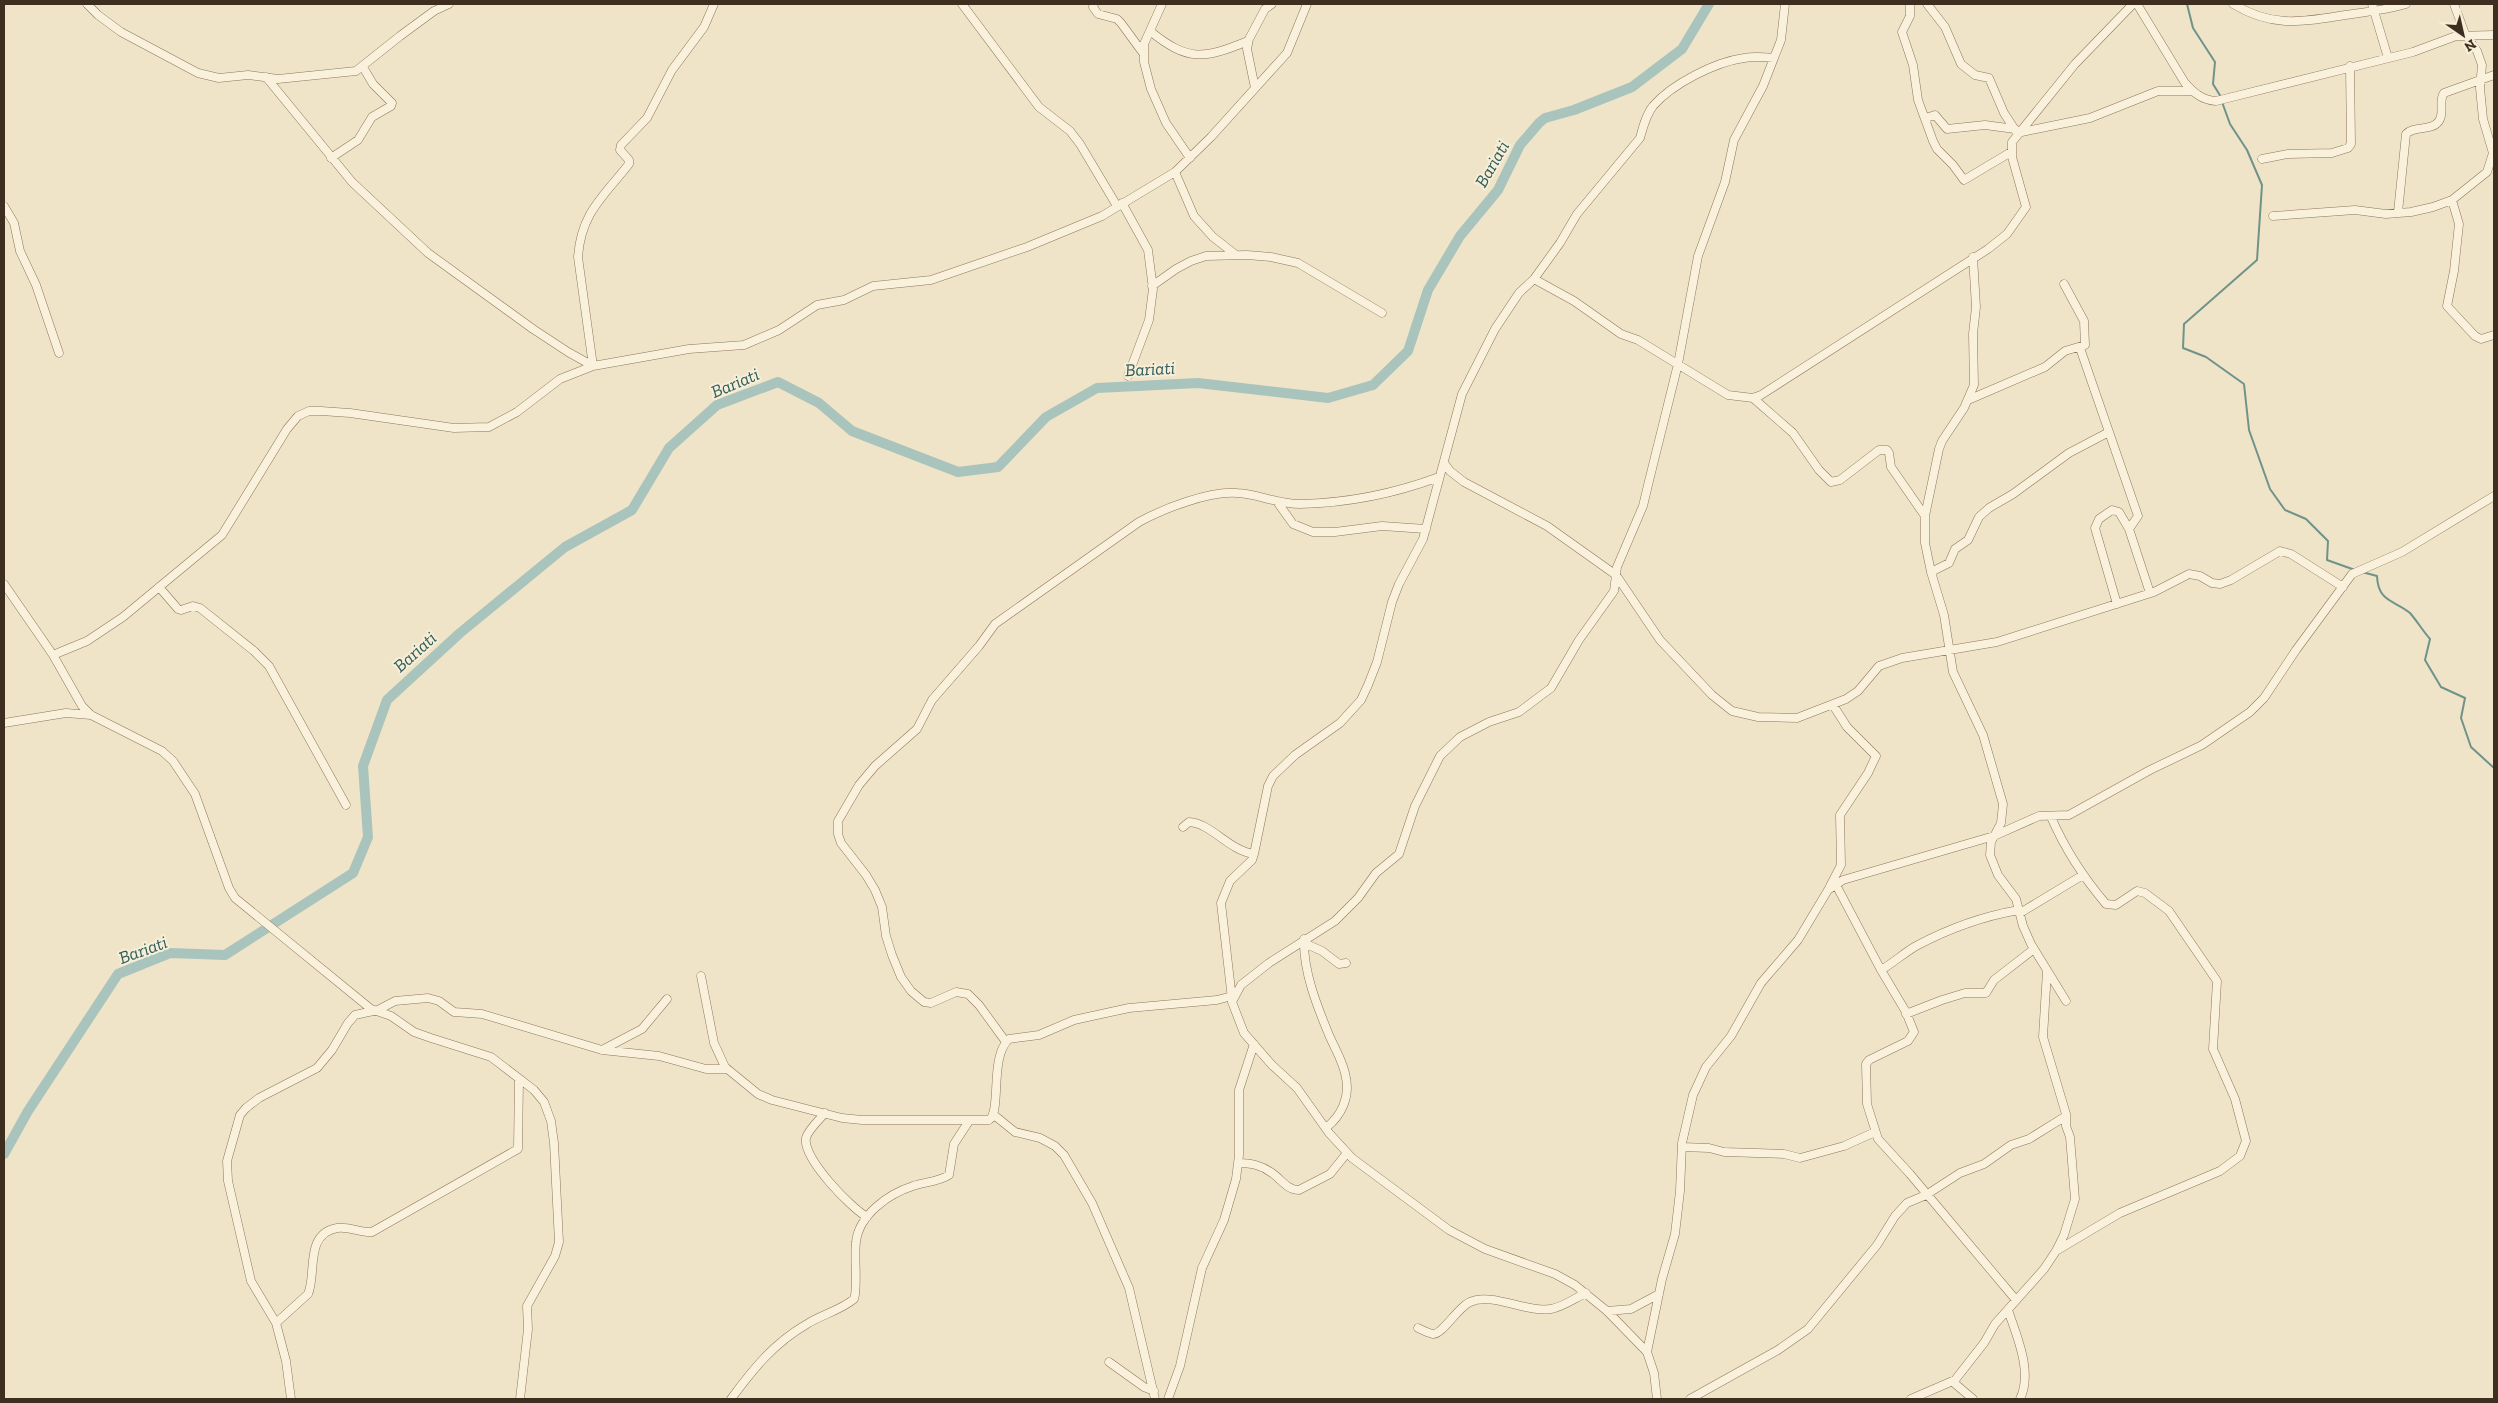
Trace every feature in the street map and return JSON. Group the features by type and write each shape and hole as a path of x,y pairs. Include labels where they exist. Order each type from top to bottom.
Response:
{"street":[{"path":"87,4 121,32 153,47 198,73 219,78 248,75 297,78 348,74 362,67 434,11 449,4"},
{"path":"593,366 578,257 579,244 585,222 592,207 629,164 629,160 620,150 621,145 647,118 672,70 704,28 714,4"},
{"path":"962,4 1039,107 1070,131 1080,144 1148,250 1152,286 1150,320 1128,376"},
{"path":"1094,4 1093,7 1098,14 1122,22 1143,53 1158,108 1176,139 1190,158"},
{"path":"1143,53 1162,4"},
{"path":"1255,88 1248,57 1248,42 1265,9 1272,4"},
{"path":"53,655 87,641 103,631 222,535 286,429 298,416 309,411 321,411 350,413 454,428 489,427 516,412 560,379 593,366 689,349 744,345 779,330 818,305 844,300 873,286 931,280 1068,232 1120,205 1176,172 1287,53 1307,4"},
{"path":"701,976 716,1051 727,1069 758,1094 772,1100 862,1120 989,1120 994,1115 994,1092 999,1052 1009,1039 1039,1035 1088,1016 1143,1006 1232,998 1247,980 1269,962 1335,921 1358,898 1376,872 1399,854 1415,806 1432,769 1446,748 1460,737 1482,725 1526,708 1555,684 1572,652 1614,591 1617,567 1643,506 1678,364 1698,256 1725,182 1734,140 1763,86 1782,40 1785,4"},
{"path":"1910,4 1910,16 1902,32 1913,65 1918,100 1937,149 1953,165 1962,179 1967,179 2011,152"},
{"path":"1927,4 1946,27 1961,64 1975,75 1989,78 1993,90 2016,131"},
{"path":"1534,279 1574,302 1621,334 1638,340 1728,394 1753,398 1761,395 2007,234 2024,212 2022,189 2011,152 2016,131 2080,58 2133,4"},
{"path":"2137,4 2191,91"},
{"path":"2233,4 2257,17 2284,22 2310,22 2373,7 2406,4"},
{"path":"2273,216 2355,210 2386,214 2428,209 2452,200 2485,174 2491,161 2492,146 2483,119 2480,80 2482,65 2481,60 2465,34 2454,4"},
{"path":"2373,7 2388,58"},
{"path":"1150,31 1170,46 1191,55 1229,50 1248,42"},
{"path":"1926,118 1935,115 1947,129 1985,125 2016,131 2090,118 2158,91 2191,91 2208,100 2216,101 2388,58 2465,34 2494,35"},
{"path":"1657,1399 1654,1373 1647,1352 1607,1311 1586,1293 1555,1274 1485,1249 1449,1230 1346,1153 1296,1088 1244,1033 1237,1018 1232,998 1221,903 1230,881 1252,860 1268,786 1273,776 1295,756 1340,723 1361,700 1378,662 1392,602 1401,578 1424,539 1451,428 1471,374 1504,314 1519,293 1534,279 1560,243 1576,214 1640,138 1644,123 1653,106 1673,89 1706,71 1743,58 1774,58"},
{"path":"2262,158 2288,154 2332,153 2348,148 2351,144 2350,66"},
{"path":"331,158 358,140 372,116 392,103 373,84 362,67"},
{"path":"2398,212 2406,134 2412,130 2432,126 2438,122 2440,118 2441,97 2444,93 2494,76"},
{"path":"266,77 331,158 375,204 440,263 568,352 593,366"},
{"path":"1176,172 1194,216 1213,237 1236,255"},
{"path":"2452,200 2459,224 2447,306 2475,336 2481,338 2494,336"},
{"path":"4,206 14,223 20,251 32,274 59,352"},
{"path":"1152,286 1191,261 1206,256 1271,257 1298,263 1382,313"},
{"path":"1973,257 1976,307 1973,334 1974,385 1968,400 1942,441 1925,516 1926,543 1931,572 1944,615 1955,678 1983,735 2003,804 2001,823 1990,849 1992,863 2002,881 2016,899 2023,926 2034,949 2066,1001"},
{"path":"1968,400 2045,366 2065,351 2080,348 2085,344 2084,321 2064,284"},
{"path":"2080,348 2138,516 2129,529"},
{"path":"1753,398 1793,433 1819,470 1831,482 1840,480 1879,450 1887,450 1890,453 1891,467 1925,516"},
{"path":"1931,572 1949,563 1955,549 1968,540 1978,517 1989,508 2013,494 2069,454 2109,432"},
{"path":"1444,463 1464,482 1547,526 1616,574 1634,604 1666,648 1712,695 1732,711 1758,717 1797,718 1833,705 1858,691 1875,670 1883,664 1902,658 1997,642 2150,593 2190,574 2200,576 2212,583 2220,584 2231,580 2280,551 2291,554 2343,587"},
{"path":"1006,1042 979,1005 968,994 956,992 931,1003 924,1002 911,991 901,977 886,936 882,907 866,875 841,844 838,821 862,781 917,729 932,700 980,646 995,624 1044,590 1086,557 1154,514 1203,498 1236,493 1278,503 1317,503 1365,496 1438,477"},
{"path":"1828,890 1835,883 1994,836 2039,816 2063,816 2074,812 2150,770 2202,745 2250,712 2271,689 2296,650 2357,570 2402,552 2494,496"},
{"path":"1278,503 1293,524 1313,532 1335,532 1382,526 1426,529"},
{"path":"2117,604 2095,526 2098,519 2115,510 2119,512 2129,529 2150,593"},
{"path":"4,584 53,655 76,696 91,716"},
{"path":"158,587 178,609 181,610 193,606 200,608 254,651 268,666 346,805"},
{"path":"1647,1352 1659,1294 1675,1234 1680,1191 1682,1147 1689,1107 1706,1068 1731,1036 1761,983 1798,940 1828,890 1841,865 1840,815 1868,773 1876,756 1847,727 1833,705"},
{"path":"4,723 66,713 91,716 162,751 173,761 195,794 232,894 243,906 270,925 320,969 374,1010 391,1016 414,1032 491,1057 534,1090 544,1102 551,1121 559,1226 555,1256 527,1306 528,1329 520,1399"},
{"path":"2051,816 2064,845 2083,875 2106,904 2121,904 2137,891 2145,893 2169,911 2179,929 2213,974 2217,987 2213,1049 2235,1098 2246,1141 2240,1156 2227,1166 2120,1213 2056,1251"},
{"path":"1183,827 1189,822 1197,824 1232,847 1254,854"},
{"path":"1880,970 1916,946 1947,932 1997,913 2020,912 2083,875"},
{"path":"1835,883 1914,1032 1913,1037 1895,1049 1869,1060 1865,1069 1866,1104 1876,1132 1883,1145 1910,1174 2016,1300"},
{"path":"1304,941 1322,951 1339,964 1346,963"},
{"path":"1304,941 1304,958 1311,983 1346,1079 1344,1106 1340,1114 1326,1128"},
{"path":"1906,1014 1965,993 1986,993 1994,980 2034,949"},
{"path":"1911,1399 1919,1394 1953,1382 1980,1348 1995,1324 2044,1270 2064,1235 2074,1199 2070,1137 2066,1126 2066,1116 2043,1036 2047,971"},
{"path":"291,1399 286,1361 276,1323 251,1282 228,1181 227,1161 240,1115 259,1098 317,1068 332,1050 353,1017 395,1001 428,998 439,1001 454,1012 482,1014 602,1050 659,1056 706,1069 727,1069"},
{"path":"602,1050 642,1029 667,998"},
{"path":"1168,1399 1186,1340 1199,1277 1224,1220 1236,1179 1239,1090 1254,1044"},
{"path":"276,1323 308,1294 311,1260 314,1250 331,1230 341,1228 372,1232 518,1149 519,1079"},
{"path":"825,1113 808,1134 807,1148 842,1196 856,1211 867,1217"},
{"path":"994,1115 1015,1132 1040,1138 1055,1146 1064,1155 1092,1203 1129,1288 1155,1399"},
{"path":"1694,1398 1771,1355 1802,1334 1820,1316 1877,1245 1902,1208 1914,1199 1926,1195 1960,1173 1982,1165 2011,1145 2029,1139 2066,1116"},
{"path":"731,1399 747,1376 774,1347 804,1326 854,1299 856,1295 854,1261 857,1232 867,1217 886,1200 911,1186 944,1178 949,1174 954,1144 969,1121"},
{"path":"1682,1147 1709,1148 1724,1152 1784,1154 1800,1158 1844,1146 1876,1132"},
{"path":"1238,1163 1261,1166 1277,1176 1286,1186 1299,1190 1330,1174 1346,1153"},
{"path":"1418,1328 1434,1334 1440,1332 1462,1308 1475,1301 1496,1301 1519,1306 1551,1309 1586,1293"},
{"path":"1607,1311 1631,1309 1659,1294"},
{"path":"2008,1310 2025,1372 2026,1385 2020,1399"},
{"path":"1109,1362 1144,1388 1154,1390"},
{"path":"1953,1382 1973,1399"}],"waterway":[{"name":"Bariati","path":"4,1154 28,1111 118,974 170,953 225,955 353,873 368,837 363,766 387,700 460,633 565,547 632,510 669,448 717,405 778,382 819,403 852,431 958,472 998,467 1046,417 1097,388 1198,383 1328,398 1373,385 1408,351 1428,290 1460,236 1498,190 1520,145 1539,123 1545,118 1574,110 1632,87 1682,49 1709,4"},
{"path":"2187,4 2193,28 2215,62 2213,84 2221,97"},
{"path":"2222,102 2230,124 2247,150 2262,185 2257,260 2184,324 2183,348 2206,357 2244,384 2249,430 2270,489 2285,510 2306,519 2328,541 2327,560 2355,570"},
{"path":"2362,572 2377,576 2380,591 2384,596 2410,613 2430,639 2425,660 2441,687 2465,698 2461,718 2471,747 2494,768"}]}
